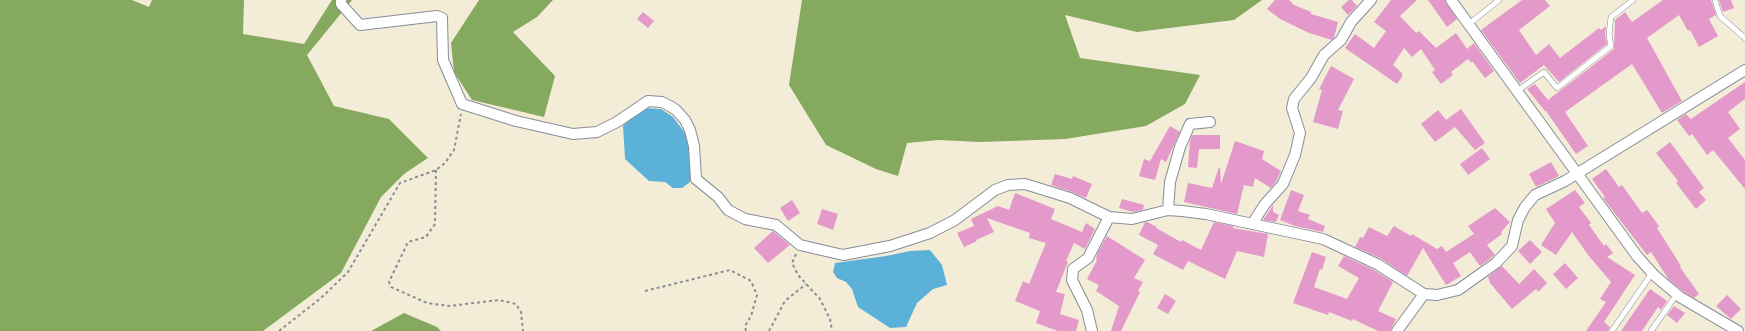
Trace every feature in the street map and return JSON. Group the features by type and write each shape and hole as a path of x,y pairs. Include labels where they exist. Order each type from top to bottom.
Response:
{"street":[{"path":"341,0 341,4 360,24 437,16 442,18 443,60 462,104 516,121 573,134 597,132 617,122 648,101 662,102 676,110 685,120 690,130 694,146 696,179 718,197 728,210 745,218 776,225 800,245 843,255 890,246 930,233 955,220 995,190 1008,185 1025,184 1070,198 1109,217 1132,219 1168,210 1206,214 1323,239 1377,264 1424,294 1437,295 1458,290 1496,263 1512,246 1518,220 1524,207 1535,195 1565,181 1745,70"},
{"path":"1252,224 1265,204 1283,184 1295,155 1300,133 1292,108 1294,99 1311,78 1324,55 1341,40 1351,22 1371,0"},
{"path":"1452,0 1637,256 1652,273 1677,294 1738,331"},
{"path":"1168,210 1170,182 1180,147 1190,124 1210,122"},
{"path":"1092,331 1087,310 1072,280 1073,269 1088,258 1109,217"},
{"path":"1397,331 1424,294"}],"lane":[{"path":"1469,24 1499,0"},
{"path":"1517,91 1544,72 1557,88 1611,46 1609,34 1611,17 1633,0"},
{"path":"1715,0 1720,16 1745,38"},
{"path":"1612,331 1652,273"},
{"path":"1651,331 1677,294"}],"path":[{"path":"279,331 321,298 348,272 400,183 436,170 445,163 454,150 462,104"},
{"path":"436,170 435,224 426,237 408,242 389,282 391,287 427,303 449,306 499,300 516,304 521,312 522,331"},
{"path":"800,245 792,263 798,275 820,299 830,319 832,331"},
{"path":"645,291 730,270 751,281 757,295 745,326 746,331"},
{"path":"769,331 785,301 806,284"}],"green space":[{"path":"0,0 132,0 149,7 152,0 244,0 243,34 304,44 332,0 352,0 307,55 334,106 389,119 428,158 404,174 381,197 341,273 263,331 0,331"},
{"path":"479,0 553,0 537,17 513,32 555,76 544,117 472,100 454,72 451,43"},
{"path":"802,0 1262,0 1234,20 1137,32 1065,15 1080,58 1200,75 1185,104 1146,126 1065,139 980,142 939,140 907,143 898,176 876,169 826,145 789,85"},
{"path":"404,313 437,327 441,331 371,331"}],"water":[{"path":"645,108 661,109 673,117 690,140 690,182 682,188 673,188 665,182 649,181 625,159 623,126 636,112"},
{"path":"930,250 942,265 947,285 933,289 917,303 906,327 890,328 858,307 852,289 846,282 837,278 833,272 835,263 910,251"}],"building":[{"path":"1275,0 1289,0 1294,5 1311,12 1311,14 1338,22 1334,38 1332,40 1309,33 1280,19 1267,9"},
{"path":"1349,0 1352,0 1357,6 1348,15 1341,7"},
{"path":"1391,0 1417,0 1400,16 1416,33 1419,31 1436,48 1456,33 1467,49 1474,43 1494,71 1485,78 1472,61 1471,63 1468,59 1451,72 1453,75 1441,84 1432,72 1435,70 1421,49 1412,57 1404,48 1393,65 1402,73 1402,77 1397,84 1345,48 1355,34 1374,48 1386,31 1374,22"},
{"path":"1428,0 1445,0 1457,19 1447,27"},
{"path":"1522,0 1545,0 1550,6 1519,30 1536,55 1549,44 1560,58 1599,28 1601,30 1606,26 1605,34 1607,44 1559,82 1544,65 1520,83 1481,30"},
{"path":"1663,0 1711,0 1716,15 1709,19 1718,36 1699,47 1690,30 1688,31 1679,15 1647,38 1682,101 1662,113 1632,64 1565,112 1588,146 1576,154 1546,111 1527,89 1535,84 1548,100 1614,49 1615,20 1625,12 1632,22"},
{"path":"1719,0 1731,0 1734,8 1723,12"},
{"path":"643,12 654,21 648,28 637,19"},
{"path":"1331,66 1354,79 1338,110 1343,111 1338,129 1313,122 1322,90 1319,89"},
{"path":"1745,82 1745,99 1728,112 1740,129 1728,138 1745,160 1745,189 1713,150 1707,155 1692,134 1689,136 1677,120 1686,114 1691,119"},
{"path":"1461,109 1485,143 1475,150 1455,127 1435,142 1421,124 1438,110 1446,120"},
{"path":"1170,126 1180,132 1166,162 1161,159 1155,180 1139,176 1144,159 1150,161"},
{"path":"1192,135 1220,135 1220,149 1199,149 1197,168 1188,167 1190,141"},
{"path":"1235,141 1264,151 1262,159 1281,171 1271,188 1255,178 1253,187 1244,185 1237,214 1184,202 1188,183 1212,188 1219,167 1221,184"},
{"path":"1670,142 1704,188 1699,192 1706,200 1696,209 1676,183 1678,181 1656,153"},
{"path":"1482,148 1490,159 1468,175 1460,164"},
{"path":"1551,162 1559,176 1536,187 1529,174"},
{"path":"1606,169 1619,187 1622,185 1642,213 1647,210 1659,226 1657,228 1681,266 1680,267 1699,294 1694,298 1669,280 1651,252 1647,255 1603,198 1605,197 1592,179"},
{"path":"1055,174 1072,179 1073,176 1092,184 1086,198 1051,185"},
{"path":"1291,190 1304,195 1298,211 1310,215 1308,219 1325,226 1323,232 1295,226 1280,220"},
{"path":"1575,190 1585,203 1579,207 1591,223 1589,225 1604,246 1606,244 1613,253 1607,257 1635,275 1604,322 1610,327 1608,331 1586,331 1606,302 1600,299 1611,282 1588,255 1572,232 1556,255 1541,245 1555,223 1546,209"},
{"path":"1015,193 1055,209 1051,219 1082,232 1086,223 1095,229 1085,249 1074,243 1066,261 1068,262 1056,292 1065,294 1060,314 1079,320 1076,331 1058,331 1036,323 1040,311 1015,301 1023,281 1029,284 1046,243 1029,238 1030,233 987,218 994,232 976,240 977,241 964,247 957,233 974,226 971,219 998,206 1009,210"},
{"path":"1122,199 1144,205 1143,210 1133,212 1119,208"},
{"path":"792,200 800,213 788,221 780,208"},
{"path":"1273,205 1273,212 1279,215 1276,222 1263,220"},
{"path":"1495,208 1510,222 1501,232 1502,234 1487,245 1495,255 1480,266 1470,252 1453,263 1461,276 1446,285 1423,248 1407,276 1380,258 1355,247 1360,237 1363,238 1369,227 1387,236 1394,226 1411,236 1412,234 1437,249 1442,246 1446,252 1474,234 1468,226"},
{"path":"822,209 838,214 833,230 817,224"},
{"path":"1145,222 1157,227 1156,228 1181,242 1182,240 1201,250 1214,222 1233,226 1233,228 1268,234 1264,257 1237,251 1225,279 1188,261 1183,270 1153,254 1158,245 1139,235"},
{"path":"773,231 790,245 768,263 754,248"},
{"path":"1107,236 1145,260 1134,278 1143,282 1138,291 1140,292 1121,331 1111,331 1119,306 1096,291 1099,285 1087,279 1097,260 1097,254"},
{"path":"1530,240 1542,252 1530,264 1518,251"},
{"path":"1312,252 1326,257 1314,287 1347,299 1359,278 1338,266 1344,256 1374,270 1393,282 1378,311 1396,319 1390,331 1378,331 1353,319 1352,321 1329,312 1328,315 1293,303"},
{"path":"1565,263 1578,278 1566,289 1553,274"},
{"path":"1502,266 1519,284 1534,269 1547,283 1538,292 1536,289 1512,309 1490,283 1488,277"},
{"path":"1650,289 1667,301 1661,310 1658,307 1642,331 1621,331"},
{"path":"1165,294 1176,301 1168,314 1157,308"},
{"path":"1727,295 1741,309 1731,319 1716,306"},
{"path":"1674,306 1685,313 1677,323 1667,315"}]}
